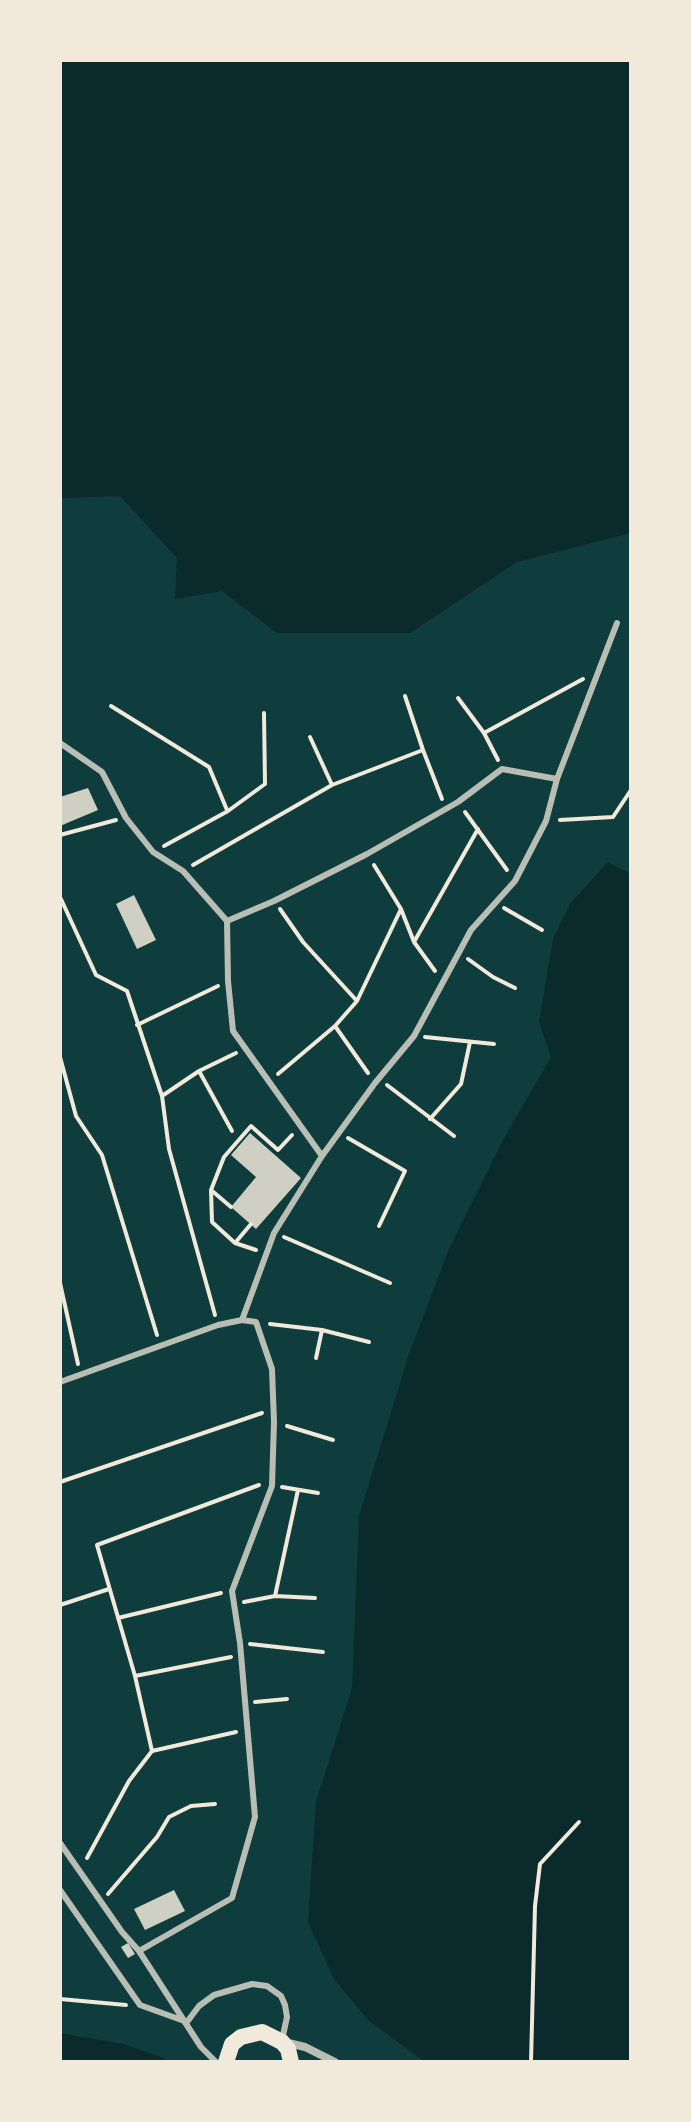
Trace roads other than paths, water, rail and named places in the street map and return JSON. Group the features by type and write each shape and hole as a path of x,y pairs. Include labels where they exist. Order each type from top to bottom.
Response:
{"main road":[{"path":"226,2062 232,2044 251,2033 262,2032 282,2042 288,2049 291,2062"}],"street":[{"path":"282,2042 305,2047 335,2062"}],"lane":[{"path":"242,1320 274,1233 322,1156 414,1036 471,930 515,881 546,821 557,779 617,623"},
{"path":"60,743 102,772 126,818 153,852 183,871 227,921 233,1031 322,1156"},
{"path":"227,921 367,854 458,802 502,769 557,779"},
{"path":"60,1382 218,1325 242,1320 256,1322 272,1369 272,1483 232,1591 240,1643 255,1817 232,1898 139,1951"},
{"path":"60,1843 139,1951 201,2047 216,2062"},
{"path":"60,1890 140,2005 187,2022"},
{"path":"187,2022 199,2006 214,1995 252,1984 267,1986 281,1996 285,2005 287,2017 282,2042"}],"water":[{"path":"60,60 631,60 631,533 517,562 410,633 277,633 222,591 175,599 177,558 120,496 60,498"},
{"path":"608,862 631,874 631,2062 425,2062 369,2021 334,1979 308,1922 316,1802 352,1688 359,1516 409,1354 449,1249 503,1140 551,1057 539,1022 553,939 570,904"},
{"path":"60,2033 123,2044 164,2058 167,2062 60,2062"}]}
